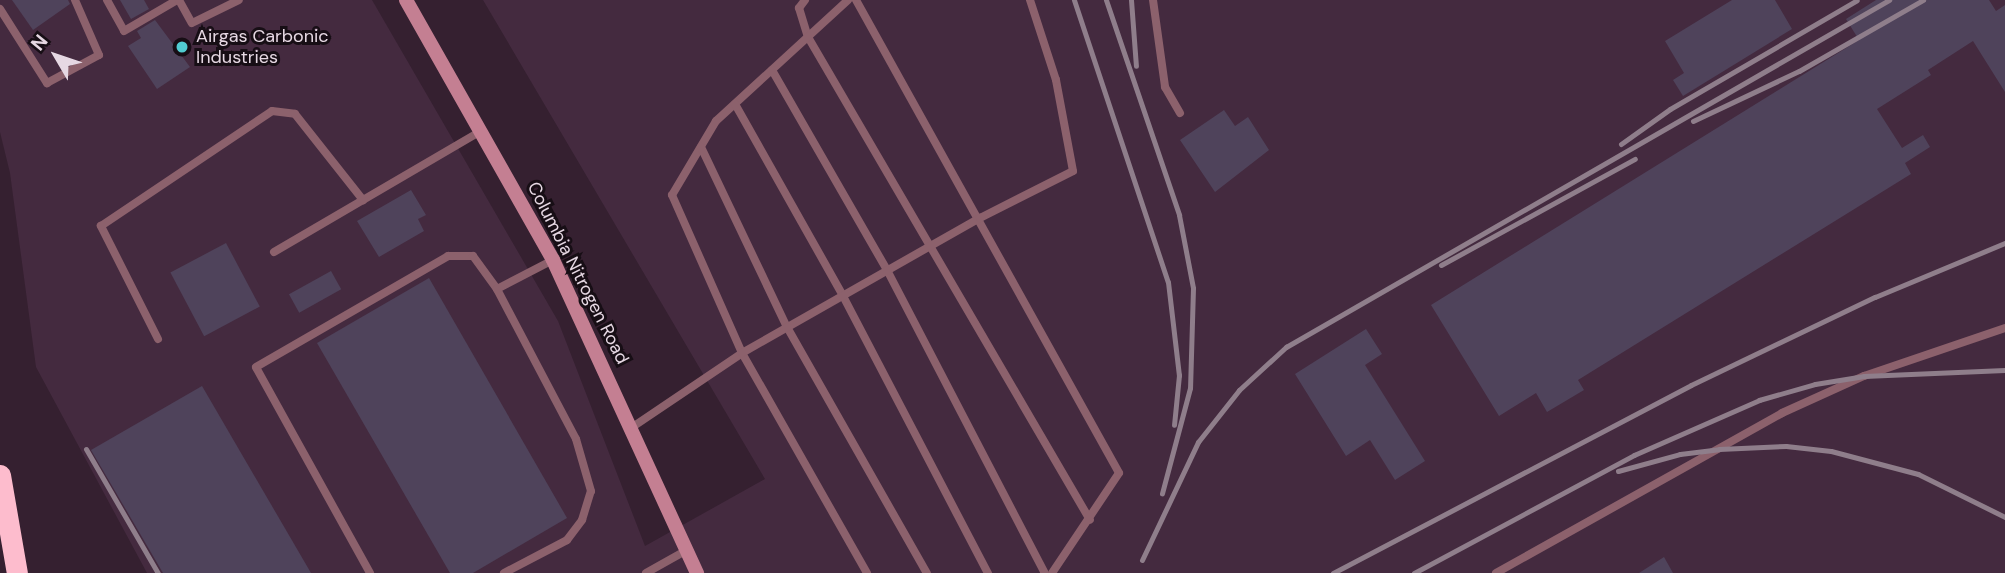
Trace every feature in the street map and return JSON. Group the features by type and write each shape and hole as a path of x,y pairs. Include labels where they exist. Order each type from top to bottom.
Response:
{"highway":[{"path":"0,475 16,573"}],"street":[{"name":"Columbia Nitrogen Road","path":"406,0 553,260 697,573"}],"lane":[{"path":"0,9 47,83 99,55 75,0"},
{"path":"107,0 124,31 178,0 192,23 239,0"},
{"path":"805,0 799,8 808,37 1090,520"},
{"path":"848,0 716,121 672,195 742,353 866,573"},
{"path":"856,0 980,218 1119,473 1052,573"},
{"path":"631,428 742,353 980,218 1073,171 1056,80 1030,0"},
{"path":"1153,0 1165,87 1180,113"},
{"path":"772,70 887,270 1045,573"},
{"path":"734,104 843,296 988,573"},
{"path":"158,339 101,226 272,111 295,114 363,200"},
{"path":"274,252 481,131"},
{"path":"701,147 787,327 927,573"},
{"path":"370,573 256,367 448,256 472,256 497,289 576,439 591,491 582,520 567,540 504,573"},
{"path":"497,289 553,260"},
{"path":"1496,573 1782,413 1864,376 2005,328"},
{"path":"646,573 687,551"}],"shaded area":[{"path":"0,0 372,0 558,321 645,546 765,479 483,0 2005,0 2005,573 147,573 36,367 10,173 0,132"}],"building":[{"path":"12,0 68,0 70,4 33,30"},
{"path":"120,0 144,0 149,9 131,19"},
{"path":"1732,0 1775,0 1792,29 1683,96 1673,80 1684,73 1665,41"},
{"path":"1876,0 1989,0 1996,11 2005,5 2005,92 1973,41 1928,70 1931,75 1877,109 1902,148 1923,135 1930,147 1905,163 1911,174 1578,380 1584,390 1547,412 1536,393 1499,416 1431,305 1859,40 1846,19"},
{"path":"155,20 190,67 157,89 128,46 141,38 137,31"},
{"path":"1224,110 1235,126 1248,117 1269,150 1215,192 1180,140"},
{"path":"411,190 426,215 418,219 424,231 379,257 357,221"},
{"path":"226,243 260,307 204,336 170,273"},
{"path":"331,271 341,289 299,313 289,294"},
{"path":"429,278 567,518 473,573 450,573 317,343"},
{"path":"1366,329 1382,354 1365,365 1425,461 1395,480 1370,440 1346,456 1295,374"},
{"path":"202,386 311,573 163,573 91,450"},
{"path":"1664,557 1673,573 1639,573"}],"railway":[{"path":"1074,0 1168,282 1179,375 1174,425"},
{"path":"1106,0 1179,215 1193,288 1190,388 1162,493"},
{"path":"1131,0 1136,66"},
{"path":"1621,144 1670,109 1857,0"},
{"path":"1142,560 1198,442 1239,390 1286,347 1889,0"},
{"path":"1693,121 1799,71 1923,0"},
{"path":"1441,265 1635,159"},
{"path":"1333,573 1691,385 1875,297 2005,243"},
{"path":"1414,573 1634,455 1759,400 1815,384 1864,376 2005,370"},
{"path":"1618,471 1680,454 1719,449 1786,446 1831,451 1918,474 2005,517"},
{"path":"86,449 158,573"}],"place":[{"name":"Airgas Carbonic Industries","path":"182,47"}]}
